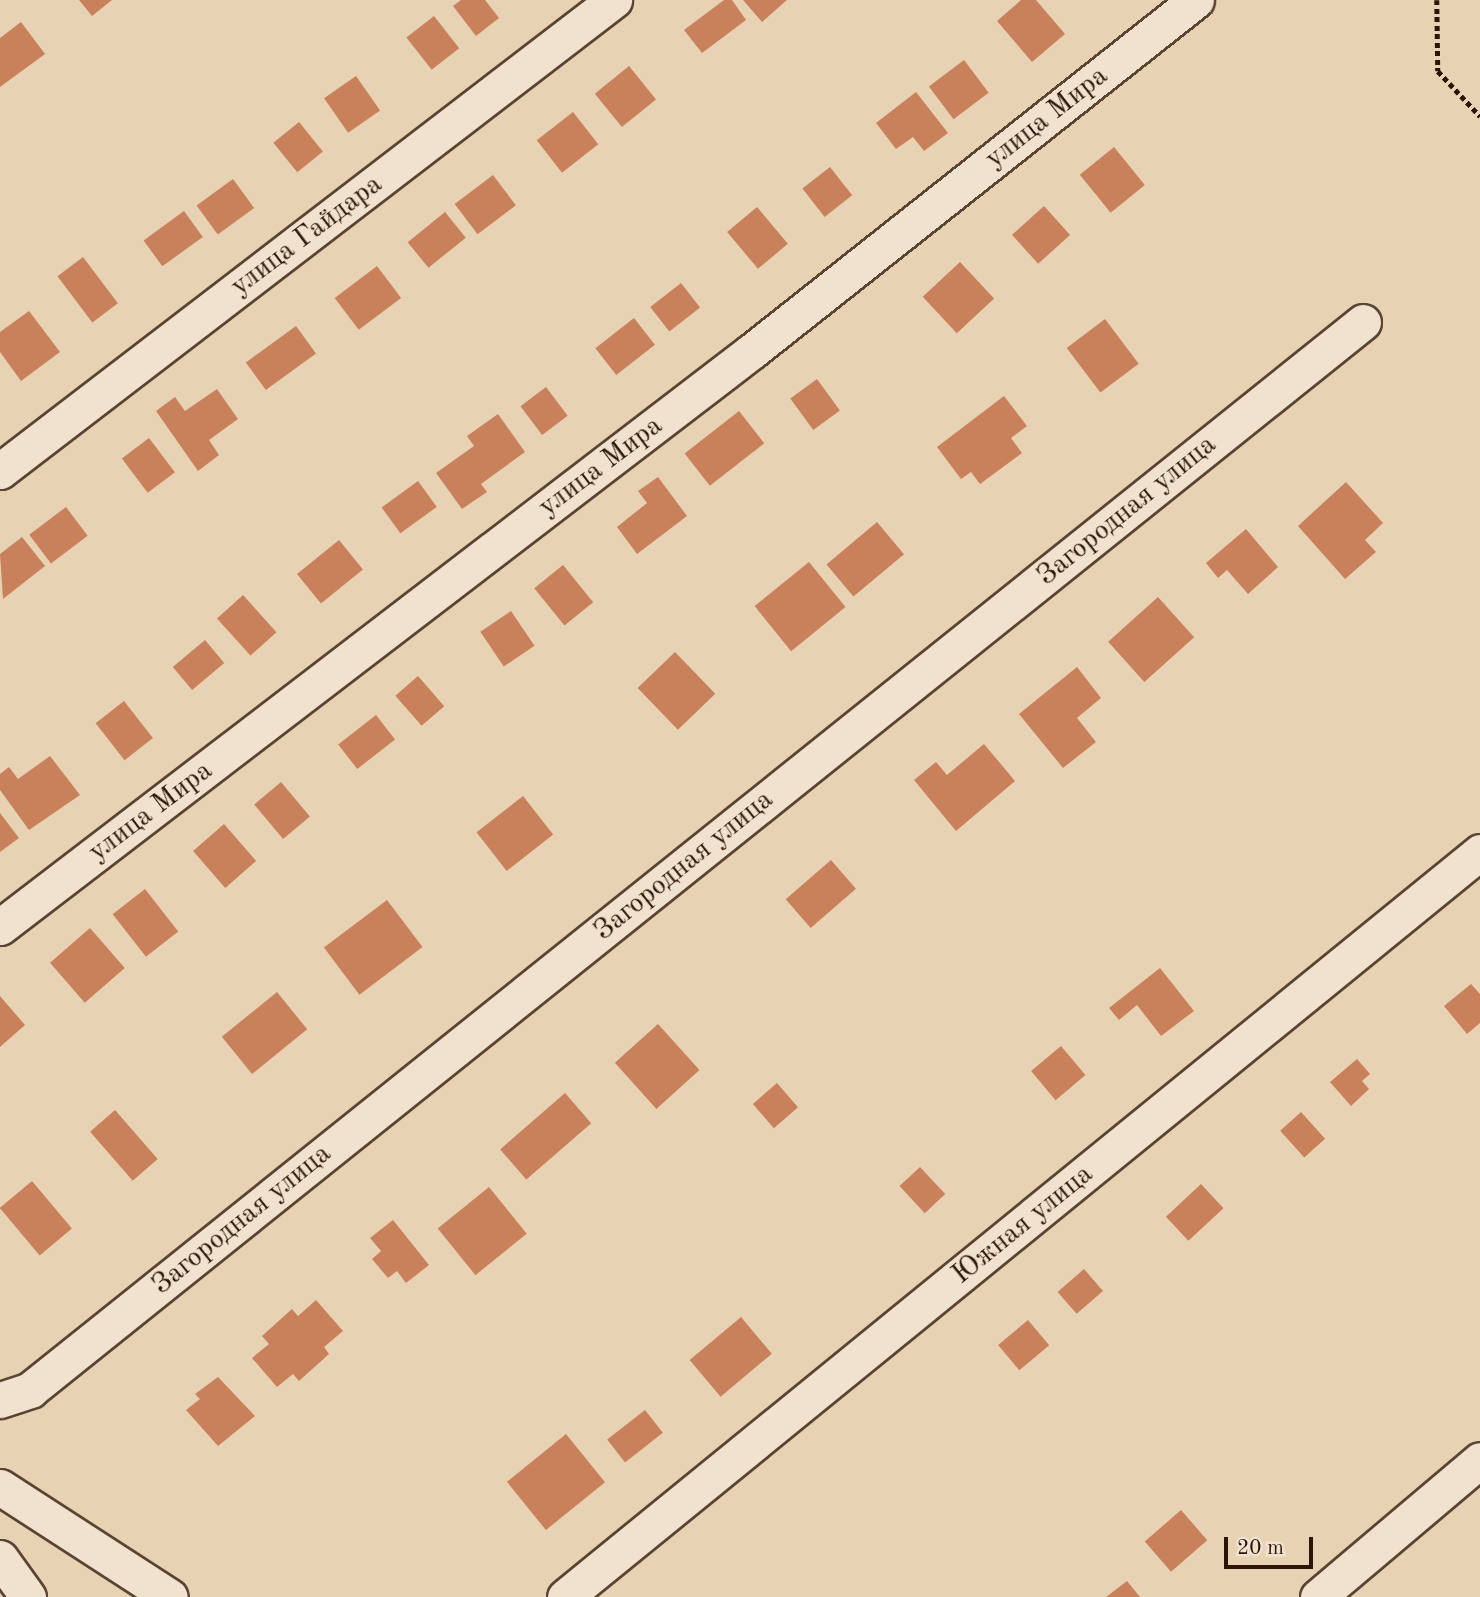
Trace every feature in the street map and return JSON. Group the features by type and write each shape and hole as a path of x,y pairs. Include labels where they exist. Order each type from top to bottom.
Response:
{"street":[{"name":"улица Гайдара","path":"0,471 614,0"},
{"name":"улица Мира","path":"0,927 752,351 1196,0"},
{"name":"Загородная улица","path":"0,1400 30,1390 1363,322"},
{"name":"Южная улица","path":"565,1597 1480,852"},
{"path":"1318,1597 1480,1460"},
{"path":"0,1488 170,1597"},
{"path":"0,1558 28,1597"}],"path":[{"path":"1437,0 1438,71 1480,116"}],"building":[{"path":"79,0 112,0 92,16"},
{"path":"461,0 485,0 499,18 476,36 453,6"},
{"path":"724,0 732,0 746,20 702,53 684,30"},
{"path":"743,0 787,0 762,22"},
{"path":"1021,0 1036,0 1065,34 1032,62 997,21"},
{"path":"434,16 459,48 432,70 406,38"},
{"path":"21,22 45,54 0,87 0,38"},
{"path":"964,60 989,93 954,119 929,86"},
{"path":"629,66 656,99 622,127 595,94"},
{"path":"356,76 380,110 348,133 324,98"},
{"path":"916,92 948,133 924,151 913,137 896,149 876,123"},
{"path":"573,112 598,144 562,173 537,140"},
{"path":"299,122 323,152 297,172 273,143"},
{"path":"1114,147 1145,185 1111,213 1080,175"},
{"path":"830,167 852,195 825,217 802,189"},
{"path":"493,175 516,205 478,234 455,204"},
{"path":"233,179 254,208 218,235 197,205"},
{"path":"1044,206 1070,235 1038,264 1012,235"},
{"path":"757,207 788,244 758,269 727,232"},
{"path":"184,211 203,237 162,266 144,240"},
{"path":"445,212 466,238 428,268 408,242"},
{"path":"83,257 118,303 92,323 57,276"},
{"path":"960,262 994,299 957,333 923,297"},
{"path":"377,266 401,298 359,330 335,298"},
{"path":"681,283 700,307 669,331 650,307"},
{"path":"29,311 60,352 21,381 0,352 0,332"},
{"path":"634,318 655,345 616,375 595,348"},
{"path":"1105,319 1139,364 1100,393 1067,348"},
{"path":"296,326 316,354 266,390 246,362"},
{"path":"817,379 840,411 813,430 790,398"},
{"path":"546,387 568,416 542,435 520,406"},
{"path":"217,389 238,419 209,440 219,455 198,471 156,411 175,397 185,411"},
{"path":"1004,396 1027,426 1011,438 1022,453 980,484 971,472 961,479 937,447"},
{"path":"739,411 764,443 710,486 685,453"},
{"path":"498,414 525,452 481,484 487,492 462,509 436,473 474,446 467,436"},
{"path":"149,438 175,472 148,493 122,458"},
{"path":"658,477 687,516 637,554 617,527 647,503 638,491"},
{"path":"418,481 437,507 400,533 382,507"},
{"path":"1346,482 1383,523 1365,540 1376,552 1345,579 1298,526"},
{"path":"66,507 88,536 51,563 29,535"},
{"path":"877,522 904,554 853,597 826,564"},
{"path":"1246,529 1278,567 1248,594 1227,570 1218,578 1206,563"},
{"path":"22,537 45,566 3,599 0,554"},
{"path":"339,540 363,570 321,604 297,574"},
{"path":"809,562 846,607 791,651 755,606"},
{"path":"563,565 593,602 564,626 534,588"},
{"path":"243,595 276,632 250,656 217,618"},
{"path":"1158,597 1194,637 1144,682 1108,642"},
{"path":"511,611 534,646 504,667 480,632"},
{"path":"205,640 224,663 192,690 173,667"},
{"path":"675,652 715,694 678,730 638,688"},
{"path":"1077,667 1101,698 1077,718 1096,742 1063,768 1019,714"},
{"path":"418,676 444,706 422,726 395,696"},
{"path":"124,701 153,738 125,760 96,723"},
{"path":"376,715 395,739 357,769 338,745"},
{"path":"984,744 1015,781 956,831 914,780 936,762 947,775"},
{"path":"50,756 80,795 29,830 0,790 0,774 9,767 18,779"},
{"path":"281,782 310,816 283,839 254,804"},
{"path":"523,796 553,835 507,871 477,832"},
{"path":"0,813 19,838 0,852"},
{"path":"224,824 256,861 225,888 193,851"},
{"path":"831,860 856,889 811,928 786,899"},
{"path":"145,889 178,932 146,957 113,914"},
{"path":"387,900 423,947 359,995 324,948"},
{"path":"90,928 125,968 85,1003 50,963"},
{"path":"1160,968 1194,1011 1161,1036 1137,1005 1119,1020 1109,1008"},
{"path":"1471,984 1480,994 1480,1023 1467,1034 1444,1006"},
{"path":"277,992 307,1029 252,1074 222,1037"},
{"path":"0,996 25,1025 0,1047"},
{"path":"658,1024 699,1070 656,1109 615,1063"},
{"path":"1061,1046 1085,1075 1056,1100 1031,1071"},
{"path":"1357,1059 1370,1074 1362,1081 1369,1089 1351,1106 1330,1082"},
{"path":"777,1083 798,1107 774,1128 753,1104"},
{"path":"565,1093 591,1123 526,1180 500,1149"},
{"path":"115,1110 158,1159 133,1181 90,1132"},
{"path":"1301,1112 1325,1139 1304,1157 1280,1131"},
{"path":"920,1167 945,1194 925,1213 900,1186"},
{"path":"32,1181 72,1228 40,1255 0,1208"},
{"path":"1201,1184 1224,1208 1188,1241 1166,1217"},
{"path":"489,1187 527,1234 475,1275 438,1229"},
{"path":"393,1220 429,1265 406,1283 397,1271 388,1278 372,1259 381,1251 370,1238"},
{"path":"1084,1269 1103,1291 1077,1314 1058,1292"},
{"path":"316,1300 343,1331 324,1347 329,1354 299,1381 293,1374 277,1387 252,1358 269,1344 262,1336 292,1309 298,1316"},
{"path":"741,1317 772,1354 721,1397 690,1360"},
{"path":"1028,1320 1049,1345 1019,1370 998,1345"},
{"path":"218,1377 255,1416 218,1446 186,1410 200,1399 195,1394"},
{"path":"645,1410 663,1433 625,1462 607,1440"},
{"path":"566,1434 605,1482 546,1530 507,1482"},
{"path":"1181,1510 1207,1540 1171,1572 1145,1541"},
{"path":"1127,1581 1140,1597 1106,1597"}]}
